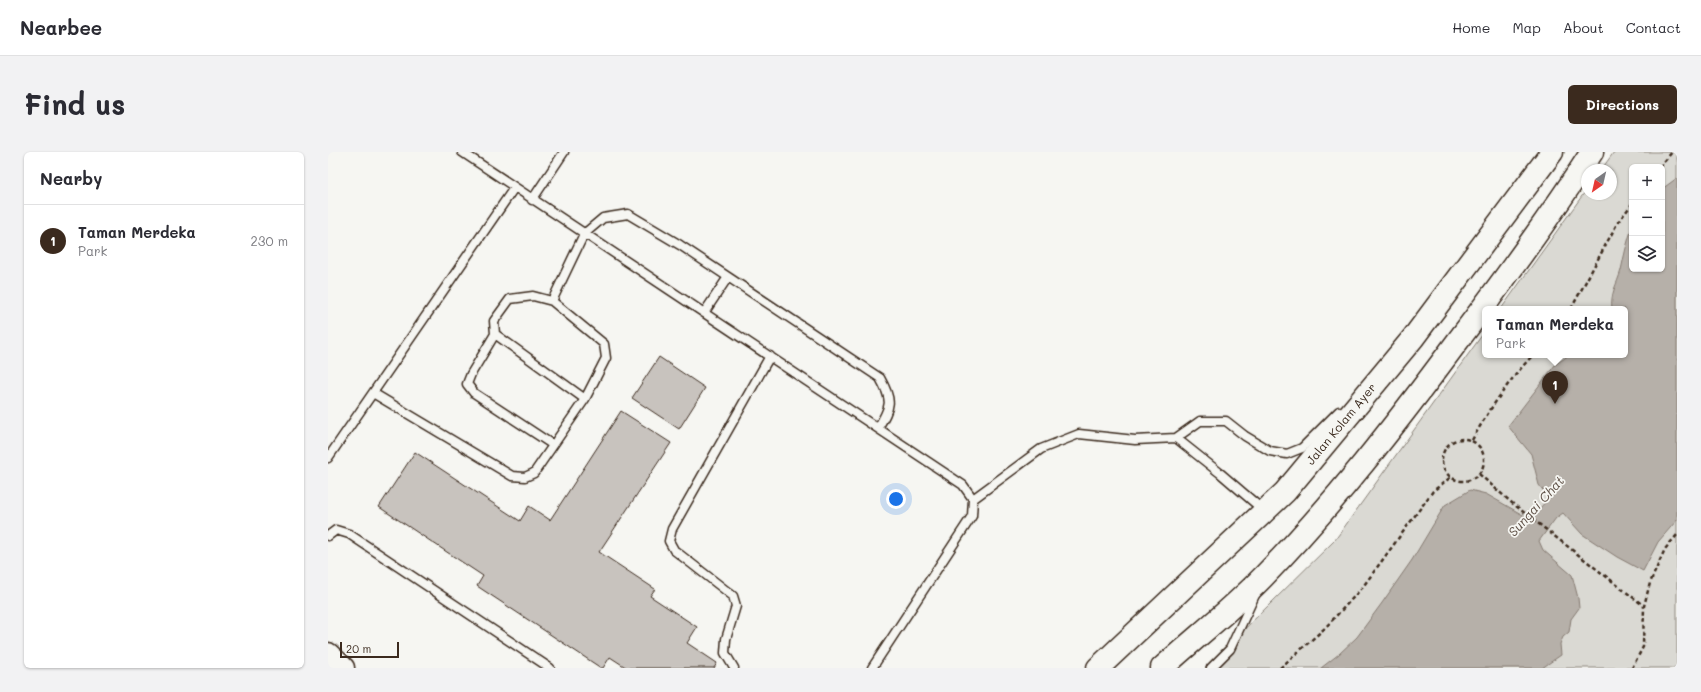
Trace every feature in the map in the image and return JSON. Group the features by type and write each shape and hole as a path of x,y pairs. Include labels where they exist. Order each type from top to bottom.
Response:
{"main road":[{"name":"Jalan Kolam Ayer","path":"1098,668 1285,492 1413,338 1552,152"},
{"path":"1483,306 1540,230 1592,152"},
{"path":"1162,668 1262,578 1346,485 1418,394 1482,308"},
{"path":"328,654 343,668"}],"lane":[{"path":"462,152 532,200 963,485 973,499 972,516 872,668"},
{"path":"532,200 564,152"},
{"path":"328,458 514,188"},
{"path":"552,301 584,234 603,218 628,214 680,245 880,378 889,394 889,410 878,428"},
{"path":"704,313 728,277"},
{"path":"373,393 512,476 525,476 534,473 553,446 584,400 606,358 604,344 552,301 533,296 510,299 494,321 495,334 471,374 467,384 474,393 553,446"},
{"path":"495,334 584,400"},
{"path":"734,668 725,653 726,639 736,606 733,596 674,550 669,541 672,529 770,356"},
{"path":"973,499 1041,449 1079,434 1136,440 1176,438 1200,421 1226,421 1245,436 1270,451 1287,454 1302,448 1358,395 1375,384"},
{"path":"1176,438 1220,473 1265,512"},
{"path":"328,536 336,530 350,534 550,668"},
{"path":"1211,668 1230,649 1262,578"}],"path":[{"path":"1662,164 1672,152"},
{"path":"1573,306 1618,222 1629,208"},
{"path":"1472,440 1482,422 1502,393 1531,358"},
{"path":"1462,438 1472,440 1479,445 1483,452 1485,459 1483,467 1479,474 1470,480 1460,481 1451,477 1444,469 1442,458 1445,449 1452,441 1462,438"},
{"path":"1479,474 1512,503 1644,606"},
{"path":"1280,668 1325,628 1362,588 1433,491 1451,477"},
{"path":"1632,668 1643,647 1644,606 1650,583 1665,549 1677,535"}],"shaded area":[{"path":"1614,152 1677,152 1677,668 1205,668 1335,540 1482,335 1482,358 1628,358 1628,306 1503,306 1581,197 1581,200 1617,200 1617,164 1605,164"},
{"path":"1677,178 1677,520 1658,542 1643,571 1617,557 1582,534 1563,513 1556,518 1539,541 1543,550 1572,575 1579,608 1571,619 1569,632 1563,637 1560,644 1561,655 1542,668 1321,668 1357,637 1412,560 1445,505 1470,490 1486,494 1530,519 1549,498 1539,485 1531,454 1508,426 1555,365 1565,358 1628,358 1628,306 1612,306 1612,298 1621,270 1629,238 1629,272 1665,272 1665,187"}],"building":[{"path":"659,357 705,388 679,429 632,398"},
{"path":"621,411 671,443 599,552 655,589 650,596 697,627 687,643 717,663 714,668 627,668 610,657 603,668 601,668 477,586 483,576 379,507 415,452 520,521 529,506 550,520"}],"place":[{"name":"Taman Merdeka","path":"1555,404"}],"water label":[{"name":"Sungai Chat","path":"1536,506"}]}
